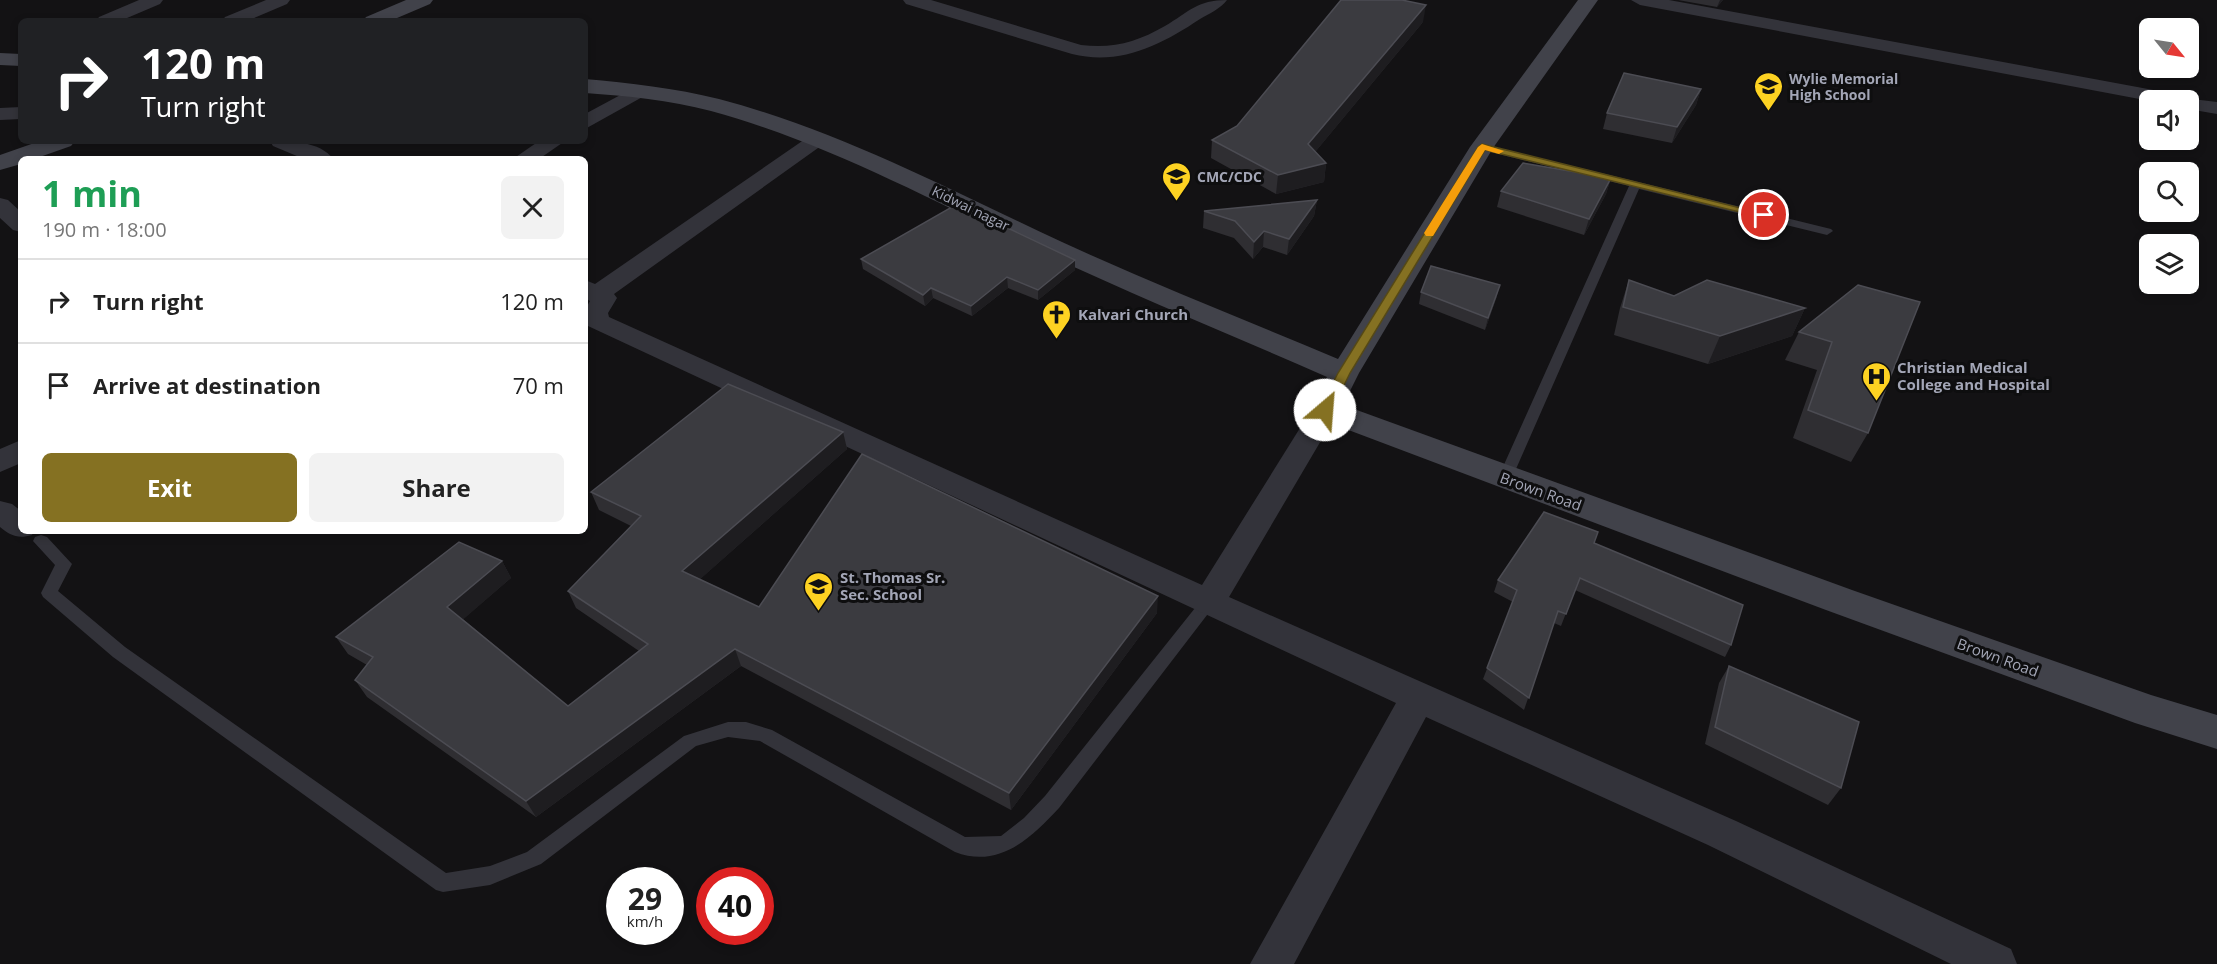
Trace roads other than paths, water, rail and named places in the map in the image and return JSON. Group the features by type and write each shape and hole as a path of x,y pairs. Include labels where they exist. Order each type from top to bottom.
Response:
{"street":[{"path":"112,18 154,0"},
{"path":"238,18 281,0"},
{"path":"380,18 423,0"},
{"path":"912,0 1079,50 1107,53 1144,46 1218,0"},
{"path":"1209,602 1325,410 1344,373 1482,147 1588,0"},
{"path":"1640,0 2139,93"},
{"name":"Kidwai nagar","path":"588,86 639,91 714,103 818,139 935,191 1072,257 1344,373"},
{"path":"588,121 639,91"},
{"path":"2199,105 2217,108"},
{"path":"0,114 18,113"},
{"path":"818,139 591,291 604,300 595,313 597,321 1209,602 1722,833 1996,964"},
{"path":"20,156 54,144"},
{"path":"288,144 315,156"},
{"path":"529,156 549,144"},
{"path":"0,163 18,157"},
{"path":"0,205 18,222"},
{"name":"Brown Road","path":"1325,410 1505,478 2138,707 2217,732"},
{"path":"0,462 18,452"},
{"path":"1270,964 1418,697"}],"lane":[{"path":"1482,147 1827,231"},
{"path":"1505,478 1636,183"},
{"path":"28,534 64,564 49,593 119,652 443,884 487,878 509,872 534,858 690,741 710,732 726,729 749,728 766,735 962,846 987,849 1009,844 1027,830 1052,802 1209,602"}],"place":[{"name":"Wylie Memorial High School","path":"1768,112"},
{"name":"CMC/CDC","path":"1176,202"},
{"name":"Kalvari Church","path":"1057,340"},
{"name":"Christian Medical College and Hospital","path":"1876,402"},
{"name":"St. Thomas Sr. Sec. School","path":"819,612"}]}
